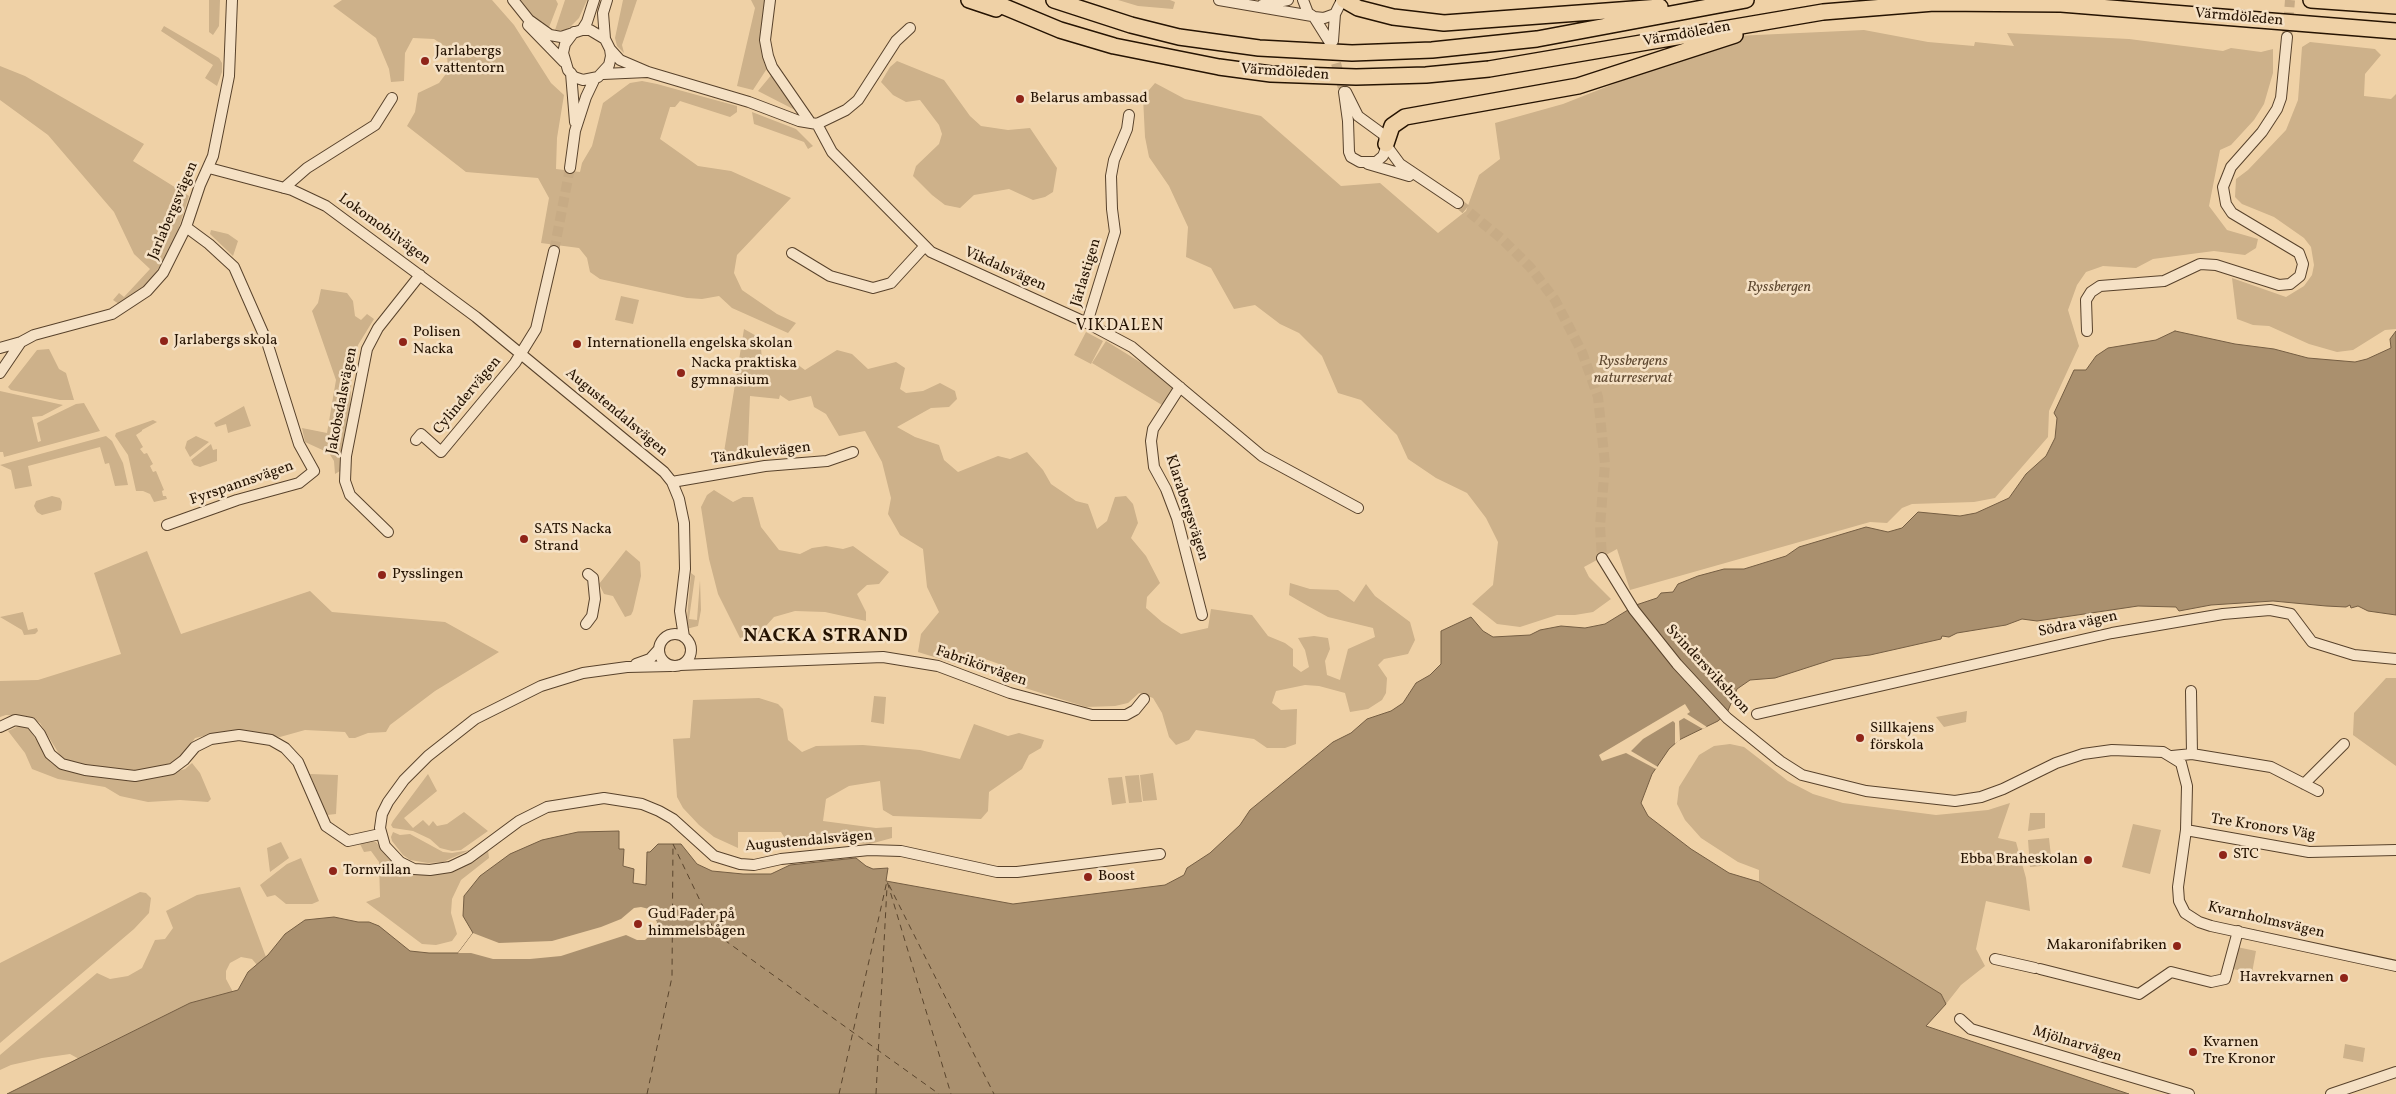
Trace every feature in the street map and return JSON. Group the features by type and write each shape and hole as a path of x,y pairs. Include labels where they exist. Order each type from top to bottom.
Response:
{"highway":[{"path":"969,0 1060,30"},
{"name":"Värmdöleden","path":"988,0 1060,30 1114,46 1218,67 1271,74 1356,77 1426,75 1489,69 1823,12 1881,6 1997,3 2061,4 2396,31"},
{"name":"Värmdöleden","path":"1054,0 1131,25 1179,37 1259,48 1321,53 1432,50 1537,39 1746,0"},
{"path":"1084,0 1179,37"},
{"path":"1343,0 1358,8 1393,17 1444,23 1746,0"},
{"path":"2311,0 2396,6"},
{"path":"1386,144 1392,126 1405,117 1578,86 1780,20"}],"street":[{"name":"Jarlabergsvägen","path":"0,348 21,342 34,335 104,317 129,305 147,291 164,273 186,227 200,185 209,168 230,76 232,0"},
{"path":"506,0 535,35 564,62 571,73 583,80 599,76 648,72"},
{"path":"513,0 534,25 550,35 561,37 578,31 590,30 605,39"},
{"path":"564,62 565,44 587,22 594,0"},
{"path":"607,0 604,14 605,39 610,49 620,60 648,72 749,102 799,121 814,123 846,110 858,100 896,41 910,28"},
{"name":"Vikdalsvägen","path":"770,0 765,40 772,67 814,123 832,152 924,247 942,258 1087,323 1132,347 1262,456 1358,508"},
{"path":"1219,0 1324,18 1335,14"},
{"path":"1244,5 1270,4 1288,0"},
{"path":"1303,0 1306,9 1331,41 1335,14 1343,0"},
{"path":"2087,331 2086,300 2091,292 2100,286 2164,280 2200,264 2216,265 2279,285 2290,284 2300,276 2303,264 2299,253 2240,220 2232,213 2226,204 2224,187 2231,167 2262,132 2277,109 2281,98 2287,36"},
{"path":"570,168 575,131 586,97 599,76 609,65 610,49"},
{"path":"571,73 575,131"},
{"path":"1426,183 1396,171 1364,164 1355,160 1349,152 1345,92 1358,116 1381,132 1386,144 1400,164 1458,203"},
{"path":"284,188 307,168 375,125 392,98"},
{"name":"Järlastigen","path":"1087,323 1116,232 1112,209 1112,176 1114,160 1127,129 1129,116"},
{"path":"1364,164 1380,159 1386,144"},
{"name":"Lokomobilvägen","path":"209,168 284,188 326,206 420,275 522,354"},
{"name":"Fyrspannsvägen","path":"167,525 237,500 299,483 314,471 299,444 267,342 234,267 209,244 186,227"},
{"path":"792,253 830,276 873,288 892,283 924,247"},
{"path":"522,354 536,329 554,251"},
{"name":"Jakobsdalsvägen","path":"388,532 350,496 345,482 346,456 367,349 378,328 420,275"},
{"path":"0,374 21,342"},
{"name":"Cylindervägen","path":"416,440 421,434 441,452 522,354"},
{"name":"Augustendalsvägen","path":"522,354 634,447 672,482 679,499 686,545 684,592 680,611 666,637"},
{"name":"Klarabergsvägen","path":"1180,387 1153,429 1152,450 1156,474 1166,488 1177,518 1202,615"},
{"name":"Tändkulevägen","path":"672,482 765,466 828,461 853,452"},
{"name":"Svindersviksbron","path":"1602,558 1619,588 1648,629 1677,664 1727,718 1780,761 1802,775 1844,786 1955,801 1995,791 2056,763 2083,754 2112,750 2149,750 2172,756"},
{"path":"586,624 592,616 596,599 593,578 588,574"},
{"name":"Södra vägen","path":"1756,714 2112,632 2233,613 2270,610 2290,614 2312,642 2354,655 2396,659"},
{"name":"Augustendalsvägen","path":"680,611 684,637"},
{"path":"627,668 650,659 666,637 675,634 684,637 698,657 711,664"},
{"path":"659,649 664,661 676,666"},
{"path":"0,727 15,720 23,720 36,729 50,754 62,764 85,770 135,776 172,769 202,742 221,736 239,735 272,740 284,748 298,762 326,826 348,841 380,834 382,814 397,789 440,746 474,719 514,699 583,673 627,668 676,666 687,661 691,649"},
{"name":"Fabrikörvägen","path":"676,666 883,657 938,666 1010,694 1092,715 1126,715 1135,710 1144,699"},
{"path":"2190,691 2192,754"},
{"path":"2304,784 2344,744"},
{"path":"2172,756 2192,754 2271,767 2318,791"},
{"name":"Kvarnholmsvägen","path":"2172,756 2181,763 2187,786 2186,830 2178,887 2180,906 2188,916 2199,922 2396,966"},
{"name":"Augustendalsvägen","path":"380,834 391,855 400,862 414,869 439,869 464,861 519,821 547,807 604,798 632,801 659,811 680,825 714,856 740,864 754,865 789,858 869,850 901,851 997,872 1016,872 1160,854"},
{"name":"Tre Kronors Väg","path":"2186,830 2309,852 2396,850"},
{"path":"1995,959 2139,994 2171,972 2211,982 2225,979 2238,931"},
{"name":"Mjölnarvägen","path":"1960,1019 1971,1029 2189,1094"},
{"path":"2330,1094 2396,1072"}],"green space":[{"path":"209,0 220,0 219,26 213,35 209,32"},
{"path":"342,0 492,0 514,25 551,83 564,95 557,138 556,169 580,172 582,163 592,146 603,103 630,83 642,81 657,84 737,106 737,112 730,117 680,101 675,107 670,107 660,139 698,166 731,171 791,198 737,255 734,273 742,290 777,314 796,323 788,333 732,308 719,296 702,299 687,298 600,279 590,272 587,258 579,248 541,243 549,198 538,178 466,172 407,126 415,112 418,93 439,83 448,71 447,54 443,45 434,39 413,38 405,53 404,81 391,82 389,69 376,38 333,6"},
{"path":"517,0 556,0 558,4 548,30 540,25"},
{"path":"565,0 587,0 579,18 570,27 564,31 555,30"},
{"path":"623,0 637,0 622,45 624,53 617,46 615,38"},
{"path":"751,0 765,0 760,40 768,67 753,90 737,86 755,8"},
{"path":"1118,0 1170,0 1175,2 1173,9 1138,6"},
{"path":"164,26 219,58 222,63 222,72 217,86 205,78 213,65 161,31"},
{"name":"Ryssbergen","path":"1864,30 1928,42 1974,46 1975,42 2014,46 2007,33 2129,39 2223,51 2231,48 2261,52 2273,49 2273,73 2264,104 2254,120 2231,145 2220,150 2209,206 2227,230 2258,239 2256,248 2245,255 2214,251 2153,259 2136,268 2103,266 2086,272 2077,285 2068,310 2079,346 2049,411 2048,437 1995,498 1974,502 1912,504 1902,508 1887,523 1870,522 1630,590 1617,549 1584,567 1589,577 1611,599 1593,612 1557,615 1520,627 1497,624 1472,604 1493,585 1498,542 1486,518 1467,493 1436,478 1408,459 1397,435 1361,400 1338,393 1322,356 1299,333 1280,324 1255,305 1234,309 1211,268 1186,257 1188,227 1169,186 1149,157 1145,137 1143,97 1155,83 1185,99 1261,116 1341,186 1380,183 1438,233 1466,211 1479,175 1500,159 1495,123 1563,104 1735,36"},
{"path":"2310,42 2375,49 2381,55 2365,74 2364,96 2391,99 2396,94 2396,329 2385,330 2353,350 2337,352 2309,344 2269,326 2253,325 2237,319 2232,278 2286,297 2304,286 2312,275 2314,265 2311,247 2304,238 2274,217 2242,204 2235,197 2236,179 2248,170 2286,130 2298,100 2302,47"},
{"path":"897,61 944,80 970,116 981,126 1008,130 1030,128 1057,168 1053,192 1045,197 1033,200 1009,189 974,195 960,208 945,205 932,195 913,176 916,166 939,144 942,134 939,125 920,100 906,102 893,95 881,82 890,67"},
{"path":"0,66 25,76 144,144 133,161 189,196 173,246 146,285 119,304 113,300 119,293 124,297 150,269 134,254 114,212 48,135 0,100"},
{"path":"773,73 795,108 795,110 758,91"},
{"path":"752,112 796,129 813,146 808,149 804,142 754,124"},
{"path":"211,230 228,234 238,241 233,256 210,234"},
{"path":"321,289 347,293 353,301 355,316 361,320 367,314 374,319 358,345 352,369 350,409 340,471 335,474 334,461 329,453 305,442 302,428 327,433 336,380 312,311 318,303"},
{"path":"621,296 639,300 633,324 615,320"},
{"path":"744,329 760,338 762,359 768,366 778,370 788,370 794,362 805,370 837,350 852,354 868,369 896,362 905,368 900,389 906,393 923,391 940,383 955,391 957,399 949,407 931,408 897,427 915,437 939,445 944,460 958,472 998,456 1010,459 1027,452 1043,470 1051,484 1076,501 1088,504 1097,529 1107,521 1115,497 1126,496 1133,504 1138,523 1131,538 1146,556 1160,583 1147,597 1146,608 1162,622 1181,634 1208,628 1211,609 1252,615 1268,636 1285,643 1293,649 1293,666 1301,672 1309,667 1305,650 1298,638 1314,636 1328,638 1330,649 1325,661 1327,675 1340,680 1348,649 1375,637 1373,628 1328,617 1289,595 1290,583 1310,589 1338,590 1354,602 1366,584 1375,596 1410,622 1415,640 1408,654 1384,659 1378,665 1387,678 1386,693 1382,700 1368,709 1350,712 1345,693 1319,686 1305,685 1276,691 1272,703 1281,710 1297,709 1296,744 1285,748 1267,748 1254,739 1196,730 1189,740 1176,745 1169,737 1162,713 1153,698 1139,693 1128,703 1115,706 1086,707 1025,688 1008,676 999,664 985,659 979,671 918,652 921,634 939,612 927,587 923,549 900,535 888,514 891,498 882,462 865,431 839,436 826,414 814,407 811,396 789,401 780,395 779,399 750,396 748,445 745,457 724,452"},
{"path":"1086,332 1103,341 1091,364 1074,355"},
{"path":"1106,341 1148,367 1172,386 1172,391 1162,405 1092,363"},
{"path":"49,349 59,369 66,373 74,400 60,400 11,390 8,387 37,350"},
{"path":"0,391 63,405 42,416 32,417 38,442 41,441 37,423 76,404 84,403 100,431 4,457 3,452 0,452"},
{"path":"244,406 251,426 228,433 226,424 216,427 214,423"},
{"path":"153,420 157,422 136,435 143,447 140,449 144,454 147,453 153,464 150,466 153,472 156,471 164,490 162,491 163,496 166,496 167,499 154,502 150,494 136,491 128,455 115,436 116,433"},
{"path":"106,436 112,441 123,463 128,485 115,486 109,463 105,464 100,447 28,466 32,486 15,489 11,470 0,465"},
{"path":"196,436 209,442 190,457 185,448 187,441"},
{"path":"211,444 213,450 217,449 217,461 200,467 194,465 191,460"},
{"path":"714,490 733,502 743,497 753,497 761,527 779,550 800,554 812,548 826,546 843,549 853,546 889,572 879,584 867,585 857,594 866,612 866,621 825,612 795,611 774,617 757,636 750,635 740,638 718,594 709,559 701,507 707,495"},
{"path":"52,496 60,498 62,502 61,510 42,515 37,512 34,506 36,501"},
{"path":"626,550 640,562 641,576 633,611 631,615 625,617 613,596 604,594 599,584"},
{"path":"147,551 181,634 310,591 332,612 445,622 499,652 435,691 390,725 386,732 368,733 355,738 349,738 345,732 305,730 280,737 240,731 204,736 195,738 180,760 142,772 68,762 61,757 40,723 27,716 6,715 0,717 0,681 38,680 121,654 94,573"},
{"path":"691,573 695,576 689,619 697,620 700,580 701,610 698,626 686,629"},
{"path":"23,612 28,630 37,628 38,631 35,634 24,635 22,630 0,617"},
{"path":"2386,678 2396,678 2396,766 2353,735 2354,713"},
{"path":"874,696 886,697 884,724 871,722"},
{"path":"759,698 778,704 783,709 788,740 802,752 816,746 863,745 920,750 960,759 974,724 1008,736 1019,733 1044,740 1041,748 1029,755 1022,769 989,792 988,811 981,819 893,816 883,810 880,781 849,786 826,799 823,821 876,828 892,827 892,838 870,844 819,841 789,845 781,832 738,832 738,848 714,837 683,808 677,797 673,739 690,738 693,700"},
{"path":"1967,711 1966,722 1944,727 1936,717"},
{"path":"21,725 28,727 51,763 63,769 141,780 185,769 192,763 200,773 211,799 208,802 180,800 148,802 120,796 105,787 58,779 32,769 25,753 8,731"},
{"path":"1730,744 1744,747 1788,781 1813,794 1843,803 1936,815 1988,810 2010,803 1998,838 2016,842 2026,878 2030,911 1986,901 1976,949 1985,966 1961,985 1946,1004 1941,994 1759,882 1759,870 1738,862 1701,838 1685,820 1677,804 1679,787 1699,755 1714,746"},
{"path":"1153,773 1157,800 1143,801 1140,775"},
{"path":"310,774 338,775 336,814 327,815"},
{"path":"428,774 437,791 404,818 413,828 423,820 429,826 433,821 437,826 447,824 464,812 488,831 461,850 452,851 440,848 430,839 413,831 393,828 391,825"},
{"path":"1139,775 1142,802 1129,803 1125,776"},
{"path":"1122,777 1126,803 1112,805 1108,778"},
{"path":"2030,813 2045,813 2045,828 2028,831"},
{"path":"2133,824 2161,830 2150,874 2122,867"},
{"path":"393,832 400,835 410,834 443,852 452,853 470,850 443,862 428,863 410,860 403,855 392,841"},
{"path":"2049,838 2052,865 2030,867 2028,840"},
{"path":"370,841 376,842 396,866 416,873 488,850 489,858 461,880 452,899 451,913 457,934 452,941 436,945 422,944 366,902 380,897 379,862 371,851 364,852 360,844"},
{"path":"281,842 289,858 270,872 267,848"},
{"path":"301,858 319,901 312,904 286,904 275,895 267,897 260,885 287,864"},
{"path":"240,887 266,957 257,965 252,959 241,957 230,963 226,971 226,979 233,992 190,1003 79,1059 70,1054 11,1065 0,1070 0,1055 97,973 110,979 128,976 142,968 155,940 165,939 173,928 166,911 197,895"},
{"path":"140,892 146,893 151,898 149,913 134,929 0,1043 0,963"},
{"path":"2237,947 2256,951 2252,973 2233,969"},
{"path":"2345,1044 2365,1048 2363,1062 2343,1058"}],"shaded area":[{"path":"2175,331 2235,344 2274,349 2308,358 2355,362 2367,359 2391,348 2390,339 2396,331 2396,615 2368,611 2358,606 2351,608 2350,605 2346,607 2326,606 2273,601 2211,605 2179,611 2176,607 2138,606 2037,621 2022,619 2006,625 1957,633 1949,637 1942,636 1941,639 1870,655 1834,659 1775,678 1750,680 1737,689 1727,713 1718,721 1679,740 1669,749 1652,774 1641,803 1648,816 1691,849 1729,873 1759,882 1941,994 1946,1004 1926,1026 2129,1094 7,1094 190,1003 238,990 248,972 268,955 285,934 305,920 334,917 358,922 369,922 379,926 410,951 458,953 473,933 463,916 464,896 480,876 510,854 542,840 578,832 619,831 619,849 624,849 623,866 634,869 633,883 646,885 647,852 650,852 658,844 681,844 697,864 712,871 771,874 790,865 856,858 873,869 888,868 886,881 1013,904 1165,885 1184,875 1187,868 1210,853 1240,825 1250,810 1333,742 1351,733 1367,719 1391,711 1403,703 1416,683 1430,675 1441,664 1441,631 1471,617 1483,631 1493,637 1530,635 1540,630 1561,626 1585,628 1605,624 1636,605 1657,598 1661,593 1673,592 1678,584 1698,576 1724,569 1744,569 1786,556 1799,547 1866,527 1888,532 1902,528 1918,512 1960,516 1976,513 2009,498 2026,474 2046,456 2055,438 2057,418 2054,413 2074,370 2086,370 2096,356 2108,348 2156,340"}],"pier":[{"path":"1685,704 1690,712 1687,714 1707,727 1703,729 1684,718 1679,721 1680,740 1675,744 1675,723 1673,721 1643,739 1631,751 1658,767 1656,769 1626,753 1602,761 1599,755"},
{"path":"634,908 649,909 657,922 656,930 645,940 637,940 626,935 561,956 530,959 493,959 471,953 458,953 473,933 499,943 552,941 601,927 621,919"}],"ferry route":[{"path":"673,844 716,934 939,1094"},
{"path":"647,1094 672,977 673,844"},
{"path":"839,1094 887,881 951,1094"},
{"path":"889,885 994,1094"},
{"path":"876,1094 887,887"}],"tunnel":[{"path":"2287,37 2290,0"},
{"path":"1332,49 1344,92"},
{"path":"554,251 570,168"},
{"path":"1458,203 1502,239 1530,267 1555,300 1582,352 1598,397 1605,464 1600,526 1602,558"}],"place":[{"name":"Jarlabergs vattentorn","path":"425,61"},
{"name":"Belarus ambassad","path":"1020,99"},
{"name":"Jarlabergs skola","path":"164,341"},
{"name":"Polisen Nacka","path":"403,342"},
{"name":"Internationella engelska skolan","path":"577,344"},
{"name":"Nacka praktiska gymnasium","path":"681,373"},
{"name":"SATS Nacka Strand","path":"524,539"},
{"name":"Pysslingen","path":"382,575"},
{"name":"Sillkajens förskola","path":"1860,738"},
{"name":"STC","path":"2223,855"},
{"name":"Ebba Braheskolan","path":"2088,860"},
{"name":"Tornvillan","path":"333,871"},
{"name":"Boost","path":"1088,877"},
{"name":"Gud Fader på himmelsbågen","path":"638,924"},
{"name":"Makaronifabriken","path":"2177,946"},
{"name":"Havrekvarnen","path":"2344,978"},
{"name":"Kvarnen Tre Kronor","path":"2193,1052"}],"district":[{"name":"VIKDALEN","path":"1120,327"},
{"name":"NACKA STRAND","path":"826,637"}],"park label":[{"name":"Ryssbergens naturreservat","path":"1633,370"}]}
